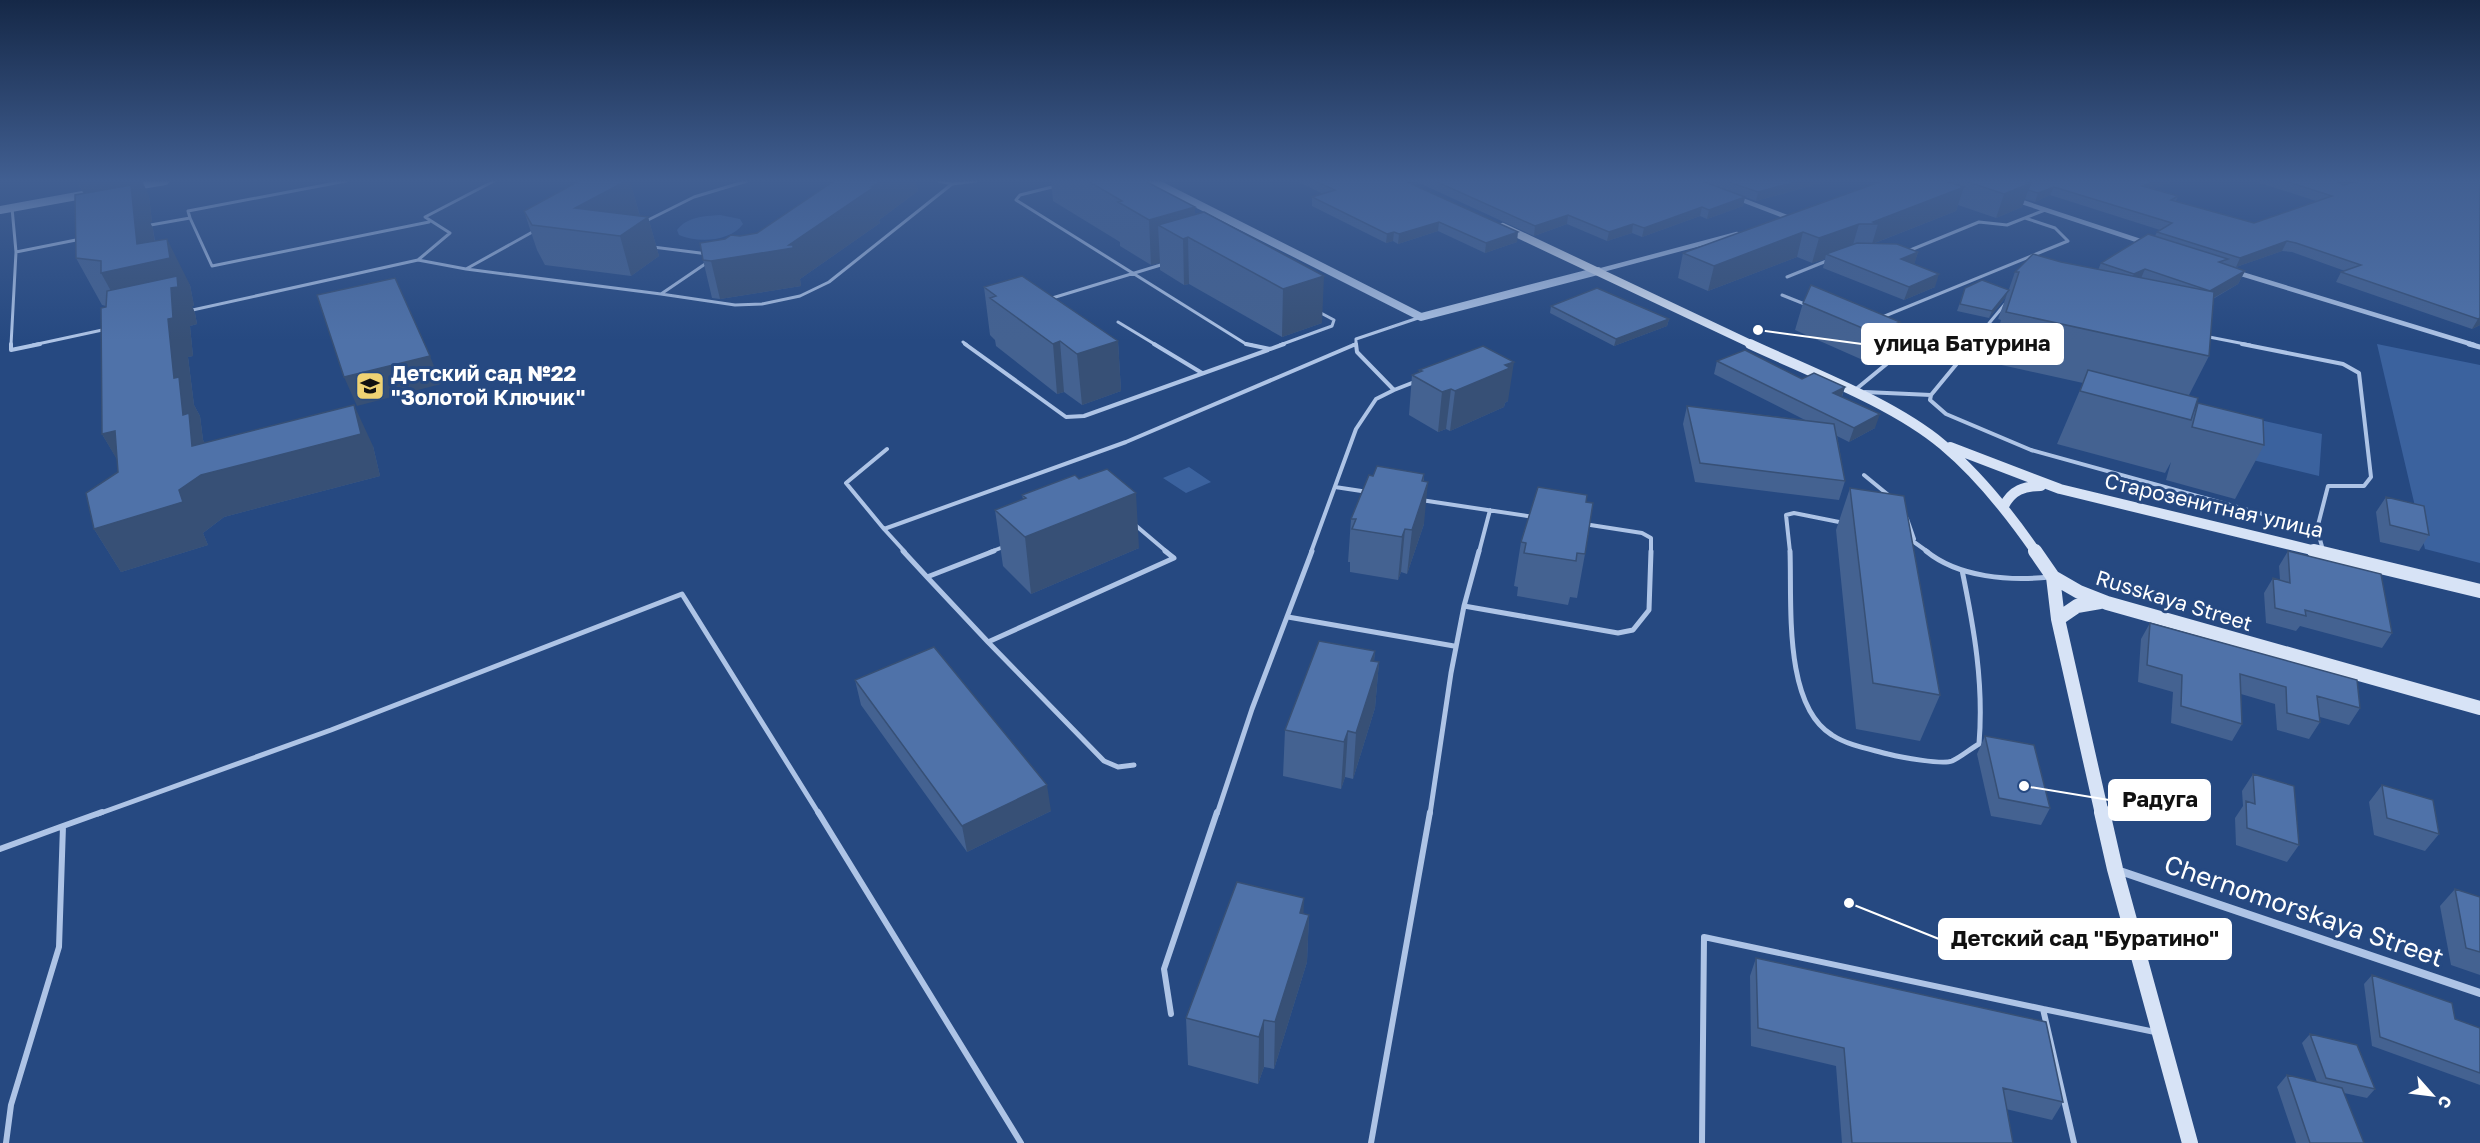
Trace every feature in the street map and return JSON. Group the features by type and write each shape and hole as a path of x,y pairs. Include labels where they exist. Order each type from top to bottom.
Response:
{"main road":[{"name":"Russkaya Street","path":"1518,234 1892,411 1943,445 2004,506 2053,577 2079,592 2107,603 2480,708"},
{"name":"Старозенитная улица","path":"1943,445 1991,465 2060,489 2480,591"},
{"path":"2004,506 2009,495 2026,486 2060,489"},
{"path":"2053,577 2058,619 2115,869 2190,1143"},
{"path":"2058,619 2077,605 2091,601 2107,603"}],"street":[{"path":"1259,234 1421,317 1737,234"},
{"path":"2117,234 2146,244"},
{"path":"2231,271 2480,347"},
{"name":"Chernomorskaya Street","path":"2115,869 2480,993"}],"lane":[{"path":"14,234 16,252 11,350 108,328"},
{"path":"197,234 212,266 368,234"},
{"path":"418,260 448,234"},
{"path":"466,268 528,234"},
{"path":"176,313 418,260 735,305 762,304 800,296 829,282 889,234"},
{"path":"1072,234 1246,344 1270,349"},
{"path":"1900,254 1949,234"},
{"path":"1877,319 1922,298 2039,255 2068,241 2065,234"},
{"path":"1252,239 1262,236"},
{"path":"16,252 90,237"},
{"path":"650,247 717,255 661,294"},
{"path":"1787,277 1831,260"},
{"path":"1048,300 1167,263"},
{"path":"1782,295 1815,309"},
{"path":"2010,298 1931,395 1930,400 1946,414 1993,436 2031,450 2317,529"},
{"path":"963,342 1066,417 1084,416 1332,326 1334,320 1314,309"},
{"path":"1394,390 1357,352 1356,339 1421,317"},
{"path":"1118,322 1202,373"},
{"path":"2192,334 2343,364 2353,368 2359,374 2371,477 2364,486 2328,486 2317,529 2325,552"},
{"path":"1853,392 1906,348 1887,340"},
{"path":"884,528 1126,442 1356,344"},
{"path":"1172,1014 1164,969 1252,709 1356,429 1376,399 1428,378"},
{"path":"1853,392 1931,395"},
{"path":"886,449 846,483 927,578 1104,761 1118,767 1134,765"},
{"path":"1864,475 1886,491 1897,503"},
{"path":"1335,487 1380,493"},
{"path":"1413,498 1537,517"},
{"path":"1903,509 1914,539"},
{"path":"1371,1143 1400,994 1440,750 1454,646 1491,510"},
{"path":"1856,526 1794,513 1786,514 1789,526 1795,674 1802,698 1810,715 1830,735 1856,746 1896,756 1950,762 1979,744 1983,711 1981,664 1962,570"},
{"path":"988,642 1174,558 1129,520"},
{"path":"1464,606 1618,633 1633,630 1649,610 1651,538 1642,533 1572,523"},
{"path":"1896,533 1914,539 1930,554 1962,570 2024,581 2053,577"},
{"path":"927,578 1014,543"},
{"path":"0,849 331,730 682,594 901,945 1021,1143"},
{"path":"1288,617 1454,646"},
{"path":"6,1143 11,1105 59,947 63,826"},
{"path":"1702,1143 1704,937 2159,1033"},
{"path":"2043,1009 2074,1143"}],"shaded area":[{"path":"729,234 722,238 704,240 679,235"},
{"path":"2377,344 2480,365 2480,563 2425,549"},
{"path":"2215,410 2322,434 2319,476 2211,450"},
{"path":"1189,467 1211,482 1186,493 1163,478"}],"building":[{"path":"76,234 136,234 137,244 167,239 170,258 101,273 101,261 76,258"},
{"path":"805,234 789,245 793,245 793,248 711,261 703,260 700,243 725,239 731,235"},
{"path":"1175,234 1246,234 1324,276 1283,289 1188,237 1183,239"},
{"path":"1467,234 1511,234 1486,243"},
{"path":"1735,234 1797,234 1714,266 1683,253"},
{"path":"1809,234 1829,234 1819,238"},
{"path":"2149,234 2228,259 2219,262 2245,271 2210,291 2145,269 2134,274 2101,263"},
{"path":"2164,234 2480,234 2480,318 2341,272 2361,265 2296,243 2287,241 2240,258"},
{"path":"1857,243 1897,244 1918,252 1901,259 1939,274 1909,287 1826,254"},
{"path":"2033,254 2061,262 2214,292 2209,356 2006,312 2019,272 2015,272"},
{"path":"177,276 178,287 171,288 173,318 168,319 174,378 179,377 183,415 189,413 192,446 354,405 361,434 201,475 179,490 183,502 94,529 86,493 118,472 115,431 102,434 101,308 106,307 107,291"},
{"path":"1022,276 1118,341 1077,354 1060,341 1053,344 990,298 996,296 984,287"},
{"path":"395,278 430,356 344,377 317,295"},
{"path":"1982,280 2009,290 1992,311 1960,304 1965,288"},
{"path":"1811,285 1900,322 1874,333 1803,303"},
{"path":"1597,288 1669,319 1616,339 1551,306"},
{"path":"1483,346 1514,362 1505,365 1510,368 1455,391 1451,389 1442,392 1412,375 1422,371 1419,370"},
{"path":"1745,350 1802,379 1814,373 1845,387 1833,393 1880,414 1854,428 1717,361"},
{"path":"2088,370 2198,398 2191,420 2080,391"},
{"path":"2198,403 2263,419 2264,445 2192,427"},
{"path":"1687,406 1834,424 1845,481 1700,463"},
{"path":"1377,466 1424,474 1422,481 1428,482 1412,530 1405,529 1402,537 1352,529 1356,519 1351,519 1369,475 1373,476"},
{"path":"1107,469 1136,493 1025,537 995,510 1026,498 1022,495 1075,475 1079,479"},
{"path":"1538,487 1587,495 1586,502 1593,503 1585,554 1577,553 1576,561 1524,553 1526,543 1521,542"},
{"path":"1850,488 1904,496 1940,695 1873,683"},
{"path":"2386,497 2424,506 2429,535 2390,525"},
{"path":"2288,551 2381,574 2392,633 2305,610 2306,616 2275,608 2273,578 2290,583"},
{"path":"2150,623 2357,680 2360,708 2317,696 2320,722 2287,713 2286,687 2240,674 2242,724 2181,706 2182,675 2147,665"},
{"path":"1319,641 1375,651 1371,661 1379,662 1356,733 1348,731 1344,742 1285,730"},
{"path":"934,647 1047,785 962,826 855,680"},
{"path":"1985,736 2034,745 2050,808 1999,798"},
{"path":"2253,774 2294,786 2299,845 2247,828 2246,801 2255,804"},
{"path":"2382,785 2433,800 2439,834 2387,818"},
{"path":"1237,882 1304,898 1300,913 1309,915 1275,1022 1264,1020 1259,1037 1186,1018"},
{"path":"2455,889 2480,897 2480,952 2466,948"},
{"path":"1756,958 2046,1022 2063,1102 2003,1088 2013,1143 1852,1143 1844,1048 1758,1028"},
{"path":"2372,975 2452,1003 2455,1019 2480,1028 2480,1073 2380,1037"},
{"path":"2310,1034 2357,1045 2375,1089 2326,1078"},
{"path":"2287,1075 2342,1088 2364,1143 2310,1143"}],"place":[{"name":"улица Батурина","path":"1758,330"},
{"name":"Детский сад №22 \"Золотой Ключик\"","path":"370,386"},
{"name":"Радуга","path":"2024,786"},
{"name":"Детский сад \"Буратино\"","path":"1849,903"}]}
